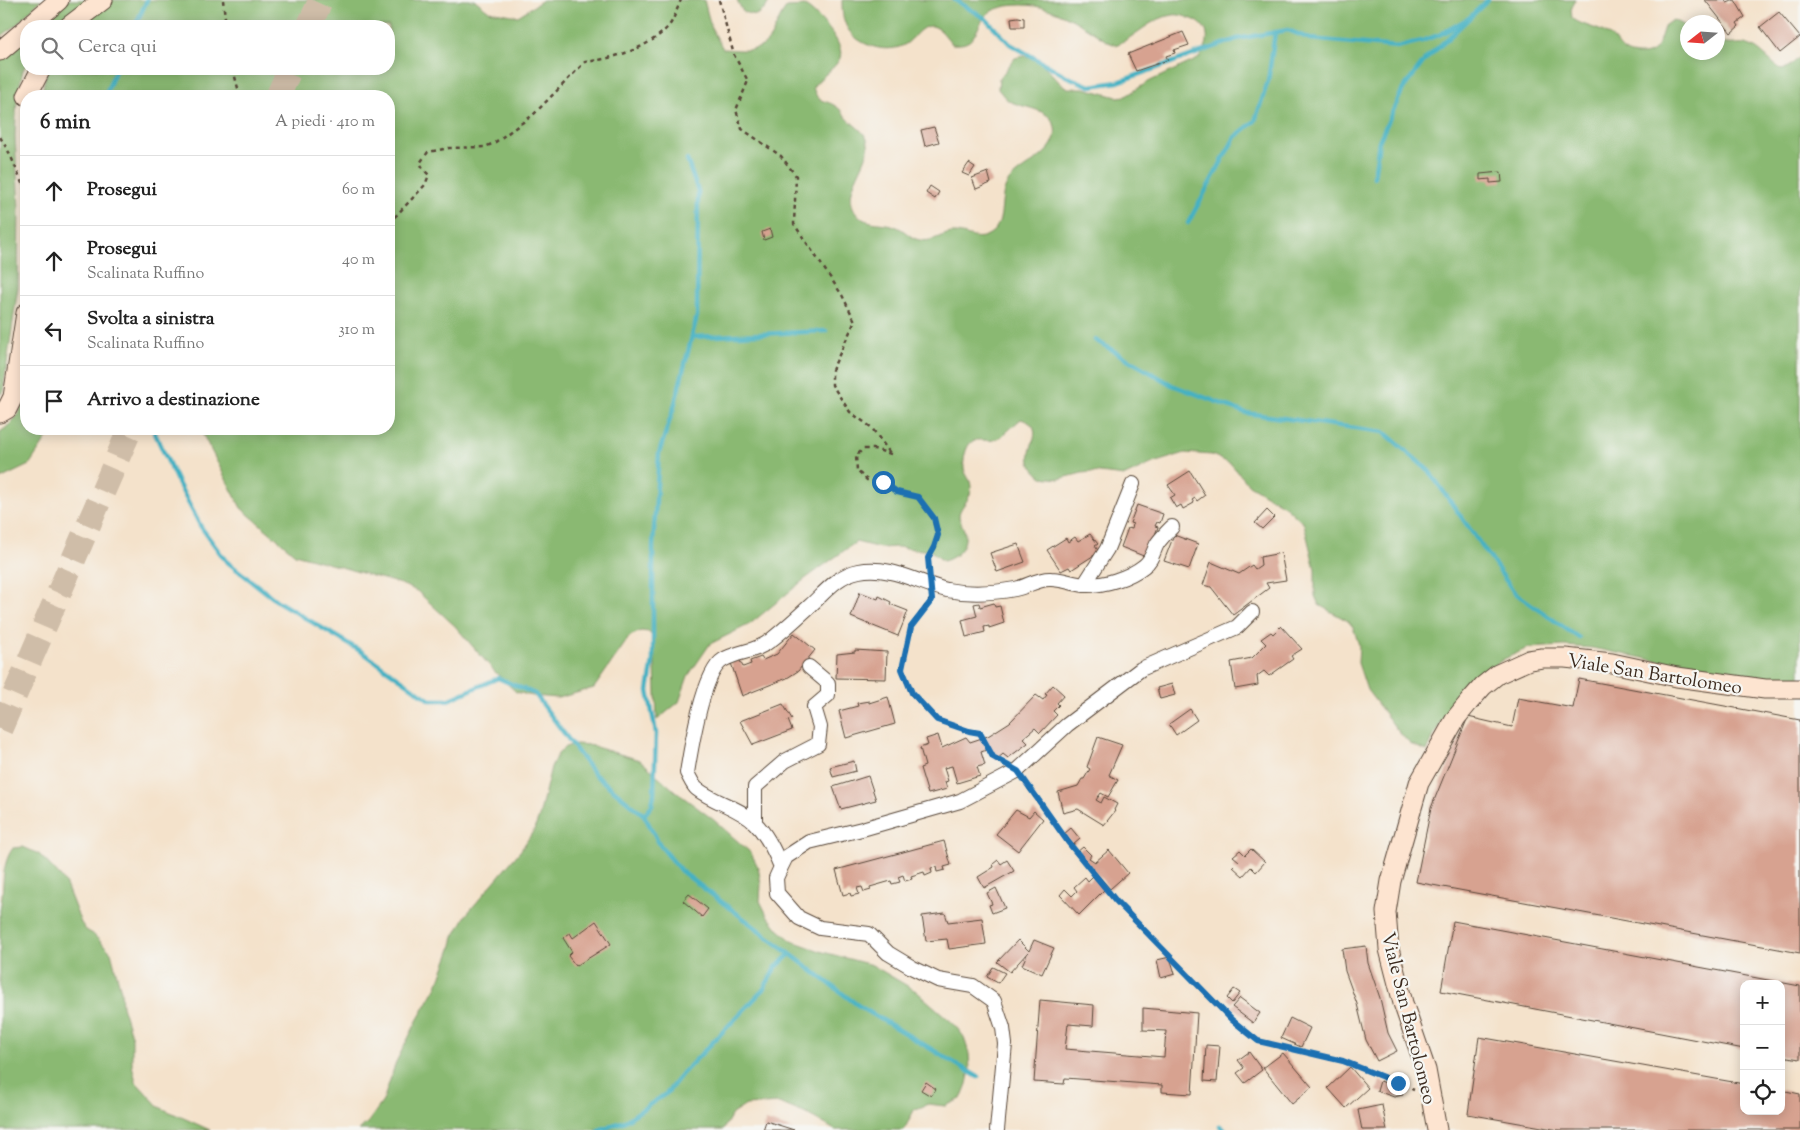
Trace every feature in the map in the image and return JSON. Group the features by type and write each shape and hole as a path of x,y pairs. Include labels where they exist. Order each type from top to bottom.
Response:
{"main road":[{"path":"36,20 59,0"},
{"path":"77,20 103,0"},
{"path":"0,51 20,34"},
{"path":"30,90 38,75"},
{"path":"0,412 6,408 13,397 20,352"},
{"name":"Viale San Bartolomeo","path":"1437,1130 1426,1070 1403,1003 1389,949 1386,912 1390,881 1419,783 1456,718 1483,686 1498,674 1530,660 1565,658 1612,663 1677,677 1765,689 1800,689"}],"street":[{"path":"1084,585 1107,548 1133,484"},
{"path":"781,867 774,849 755,823 740,812 723,805 696,788 687,773 704,689 711,672 722,660 763,647 812,604 824,590 840,579 859,571 879,570 901,574 931,586 969,592 1016,589 1032,582 1050,579 1084,585 1106,584 1144,567 1152,558 1158,543 1172,527"},
{"path":"997,1130 1004,1044 1003,1028 994,1002 973,986 938,980 913,968 888,953 869,934 820,928 799,918 777,893 776,878 781,867 786,857 809,842 960,801 1018,771 1067,725 1141,668 1237,627 1252,612"},
{"path":"755,823 755,787 785,761 818,744 820,727 814,707 828,695 828,683 808,667"}],"path":[{"path":"223,0 225,20"},
{"path":"395,216 425,185 430,175 420,163 428,152 449,148 485,147 494,143 534,115 585,62 602,60 653,40 669,27 682,0"},
{"path":"719,0 734,55 748,81 736,110 742,130 781,156 796,176 794,224 842,295 855,321 832,370 832,385 850,412 871,427 891,454 874,449 863,449 856,456 857,471 867,480 883,482 897,492 918,497 934,518 938,535 928,558 932,600 911,627 902,669 912,693 937,720 980,733 993,757 1018,771 1068,842 1116,901 1232,1020 1258,1041 1343,1061 1431,1096"},
{"path":"235,75 238,90"},
{"path":"0,137 10,154 20,178"}],"green space":[{"path":"0,0 41,0 14,27 0,37"},
{"path":"63,0 90,0 62,20 42,20"},
{"path":"111,0 475,0 489,11 518,16 543,0 704,0 711,27 723,49 746,50 759,48 770,39 781,15 787,7 805,6 829,29 835,37 841,52 838,62 813,87 815,93 819,99 837,107 866,137 868,145 867,155 851,195 852,205 858,215 867,221 892,225 914,238 924,241 952,233 982,237 993,231 998,225 1003,194 1010,180 1047,151 1052,144 1055,136 1053,121 1037,110 1011,102 998,89 999,79 1015,58 1024,56 1039,60 1061,84 1068,88 1084,88 1117,97 1126,96 1148,82 1198,59 1206,47 1207,35 1205,29 1196,21 1181,15 1173,15 1157,20 1116,45 1061,14 1036,6 1022,5 1007,6 989,13 970,41 966,43 952,44 941,31 935,27 927,26 904,45 888,49 870,46 854,37 844,20 842,0 1575,0 1571,10 1572,18 1606,33 1623,50 1630,54 1645,55 1654,50 1665,25 1673,20 1680,24 1680,60 1725,60 1725,44 1746,44 1751,46 1783,70 1800,57 1800,681 1777,680 1592,648 1564,646 1528,648 1504,659 1468,683 1449,709 1427,751 1410,744 1367,690 1358,663 1359,645 1353,627 1348,621 1319,605 1315,596 1315,569 1304,524 1286,507 1249,485 1231,464 1212,455 1185,453 1153,463 1125,476 1091,472 1059,479 1042,477 1030,462 1035,432 1029,422 1021,419 998,438 994,440 975,440 967,448 964,457 964,468 971,488 969,496 960,512 959,518 965,541 957,554 943,561 931,551 897,547 880,548 856,542 805,579 750,624 710,644 688,676 679,702 657,720 654,639 649,632 641,631 630,636 594,688 558,698 533,696 516,692 495,672 455,626 417,591 401,584 295,554 241,508 203,435 395,435 395,90 42,90 46,75 395,75 395,20 89,20"},
{"path":"737,0 770,0 765,9 756,15 743,12"},
{"path":"20,44 20,75 22,75 17,98 15,136 19,208 18,287 3,391 0,395 0,61 12,53"},
{"path":"20,410 20,435 49,435 29,465 0,479 0,432"},
{"path":"576,744 589,745 640,760 675,791 714,820 751,853 758,867 761,884 760,901 767,915 779,930 792,941 823,952 872,965 916,991 954,1024 964,1037 969,1054 970,1070 961,1099 945,1106 928,1104 914,1110 904,1130 835,1130 809,1115 779,1103 746,1105 732,1114 723,1130 359,1130 368,1122 383,1101 396,1062 437,986 454,937 466,915 521,850 534,830 551,767 557,755 565,747"},
{"path":"23,847 39,854 61,877 81,923 86,930 93,934 111,952 121,991 122,1006 132,1038 132,1065 136,1082 159,1107 210,1130 0,1130 0,909 6,862 13,848"}],"building":[{"path":"1705,0 1724,0 1727,3 1735,0 1745,17 1737,23 1739,26 1731,33 1725,25 1725,15 1717,15"},
{"path":"1779,12 1800,37 1780,53 1760,27"},
{"path":"1011,18 1024,18 1024,27 1012,27"},
{"path":"1183,32 1189,45 1174,50 1175,53 1166,56 1168,60 1136,71 1128,54"},
{"path":"934,127 939,142 925,146 921,130"},
{"path":"969,163 975,167 969,176 962,173"},
{"path":"988,172 991,183 976,189 972,178"},
{"path":"1501,172 1502,182 1490,183 1490,179 1480,180 1480,174"},
{"path":"930,186 939,192 935,199 926,193"},
{"path":"770,229 772,237 764,240 762,232"},
{"path":"1190,471 1205,495 1197,501 1195,498 1192,500 1194,503 1183,509 1181,505 1176,508 1170,498 1175,495 1168,485"},
{"path":"1137,505 1163,514 1160,523 1157,522 1155,526 1158,527 1151,545 1148,547 1151,547 1146,557 1121,547 1128,528 1132,529 1133,524 1130,523"},
{"path":"1267,510 1274,517 1262,529 1255,523"},
{"path":"1090,534 1098,544 1095,546 1099,552 1071,570 1069,567 1061,571 1047,550 1066,538 1068,542 1075,537 1078,541"},
{"path":"1174,535 1198,544 1189,569 1164,561"},
{"path":"1018,544 1025,562 997,572 990,553"},
{"path":"1281,553 1286,580 1266,583 1269,588 1233,615 1211,587 1203,585 1211,562 1239,574 1252,565 1255,569 1261,565 1260,557"},
{"path":"860,592 878,599 879,596 891,602 890,604 908,611 898,636 851,617"},
{"path":"979,603 980,607 994,603 995,607 1000,606 1004,623 989,628 989,626 984,627 985,632 966,637 962,620 977,616 974,604"},
{"path":"1281,626 1302,649 1291,656 1293,659 1269,676 1264,671 1257,676 1258,685 1235,689 1231,662 1252,658 1266,644 1261,639 1271,632 1273,634"},
{"path":"794,633 815,650 798,671 787,678 742,696 731,663 739,659 743,667 751,664 750,661 761,657 763,660 777,654"},
{"path":"855,650 887,652 886,679 836,678 837,654 855,652"},
{"path":"1579,679 1800,720 1800,953 1416,882 1431,808 1468,717 1512,727 1518,698 1573,708"},
{"path":"1172,684 1175,695 1160,699 1157,688"},
{"path":"1053,685 1064,695 1057,703 1059,705 1053,711 1057,715 1040,733 1035,728 1023,738 1028,743 1008,758 1003,754 996,760 989,749 981,752 985,765 977,767 980,776 957,783 952,766 944,768 948,781 945,782 947,789 928,794 920,768 925,766 920,748 928,745 926,739 938,735 942,748 966,737 970,742 988,736 1010,722 1036,695 1043,700 1047,695 1045,694"},
{"path":"888,697 895,724 846,738 839,711 858,706 857,703 869,701 869,703"},
{"path":"783,704 792,719 788,720 792,730 753,745 740,721"},
{"path":"1190,709 1197,720 1176,735 1169,724"},
{"path":"1098,737 1122,745 1109,775 1118,780 1108,797 1101,793 1096,800 1101,803 1104,797 1117,804 1115,811 1104,825 1078,809 1063,813 1058,792 1078,786 1082,779 1084,779 1090,769 1087,767"},
{"path":"854,761 856,771 833,777 830,767"},
{"path":"868,776 876,800 841,809 833,787"},
{"path":"1016,810 1029,817 1034,811 1043,819 1018,851 996,834"},
{"path":"1071,828 1080,839 1073,845 1064,834"},
{"path":"944,841 951,865 944,867 945,870 937,872 936,867 931,868 932,873 925,876 924,872 911,876 912,879 905,881 903,875 898,877 900,882 892,884 891,881 870,887 871,890 864,892 862,887 857,888 859,894 851,896 850,893 843,895 836,870"},
{"path":"1083,847 1091,855 1089,858 1095,862 1109,850 1128,873 1110,889 1077,852"},
{"path":"1251,849 1265,862 1256,872 1251,867 1243,876 1233,867 1239,861 1233,856 1240,850 1245,855"},
{"path":"998,860 1001,864 1007,860 1014,871 984,888 978,877 994,867 993,864"},
{"path":"1093,876 1105,889 1079,915 1060,895 1065,889 1072,896 1077,891 1074,887 1085,877 1088,881"},
{"path":"996,888 1005,908 992,913 989,905 992,904 987,893"},
{"path":"689,894 708,909 702,917 683,901"},
{"path":"945,913 948,922 982,918 986,944 949,949 947,939 926,941 922,916"},
{"path":"596,921 611,944 576,966 568,956 572,952 563,938 570,933 573,938"},
{"path":"1453,921 1768,980 1740,980 1740,1048 1441,991"},
{"path":"1018,940 1029,951 1034,940 1054,948 1042,974 1022,965 1028,952 1010,972 997,962"},
{"path":"1366,946 1368,963 1380,998 1388,1033 1397,1051 1377,1061 1366,1040 1357,1004 1345,971 1342,949"},
{"path":"1170,957 1175,974 1161,978 1157,960"},
{"path":"993,967 1005,973 998,983 987,977"},
{"path":"1785,983 1800,986 1800,1059 1785,1057"},
{"path":"1234,989 1240,993 1232,1003 1227,998"},
{"path":"1240,998 1260,1013 1253,1023 1232,1007"},
{"path":"1040,1000 1094,1005 1093,1026 1068,1024 1065,1049 1164,1057 1166,1031 1143,1030 1143,1008 1197,1013 1192,1094 1162,1092 1162,1085 1065,1078 1064,1084 1034,1082"},
{"path":"1290,1018 1310,1028 1301,1047 1281,1038"},
{"path":"1479,1037 1740,1083 1740,1115 1785,1115 1785,1091 1800,1094 1800,1130 1559,1130 1468,1114"},
{"path":"1206,1045 1220,1046 1217,1082 1204,1081"},
{"path":"1249,1052 1262,1070 1245,1083 1237,1073 1244,1068 1238,1060"},
{"path":"1283,1053 1312,1087 1292,1104 1263,1068"},
{"path":"1350,1067 1368,1088 1346,1108 1328,1088"},
{"path":"1380,1081 1401,1088 1403,1095 1394,1097 1377,1091"},
{"path":"926,1082 936,1089 931,1096 921,1090"},
{"path":"1382,1105 1387,1130 1362,1130 1358,1110"},
{"path":"766,1121 794,1130 763,1130"}],"waterway":[{"path":"138,20 147,0"},
{"path":"955,0 986,19 1010,44 1068,77 1090,86 1118,82 1237,39 1288,30 1310,39 1397,47 1441,34 1469,18"},
{"path":"1374,177 1379,141 1403,89 1425,60 1488,0"},
{"path":"1188,223 1235,137 1255,121 1268,81 1275,32"},
{"path":"107,90 114,75"},
{"path":"644,815 652,805 654,794 656,733 648,691 653,660 653,546 659,453 674,407 697,316 698,191 687,160"},
{"path":"692,337 826,331"},
{"path":"1095,340 1172,385 1246,413 1384,432 1429,471 1514,592 1579,638"},
{"path":"156,435 201,527 226,561 277,601 362,652 430,700 448,700 498,678 535,694 594,774 644,815 660,845 681,871 859,1006 978,1077"},
{"path":"599,1130 625,1121 667,1093 681,1075 763,990 776,967 790,954"},
{"path":"1220,1126 1225,1130"}],"tunnel":[{"path":"312,20 321,0"},
{"path":"281,90 287,75"},
{"path":"0,729 127,435"}],"route":[{"path":"883,482 897,492 918,497 934,518 938,535 928,558 932,600 911,627 902,669 912,693 920,704 937,720 980,733 993,757 1018,771 1068,842 1127,914 1232,1020 1258,1041 1343,1061 1398,1083"}]}
